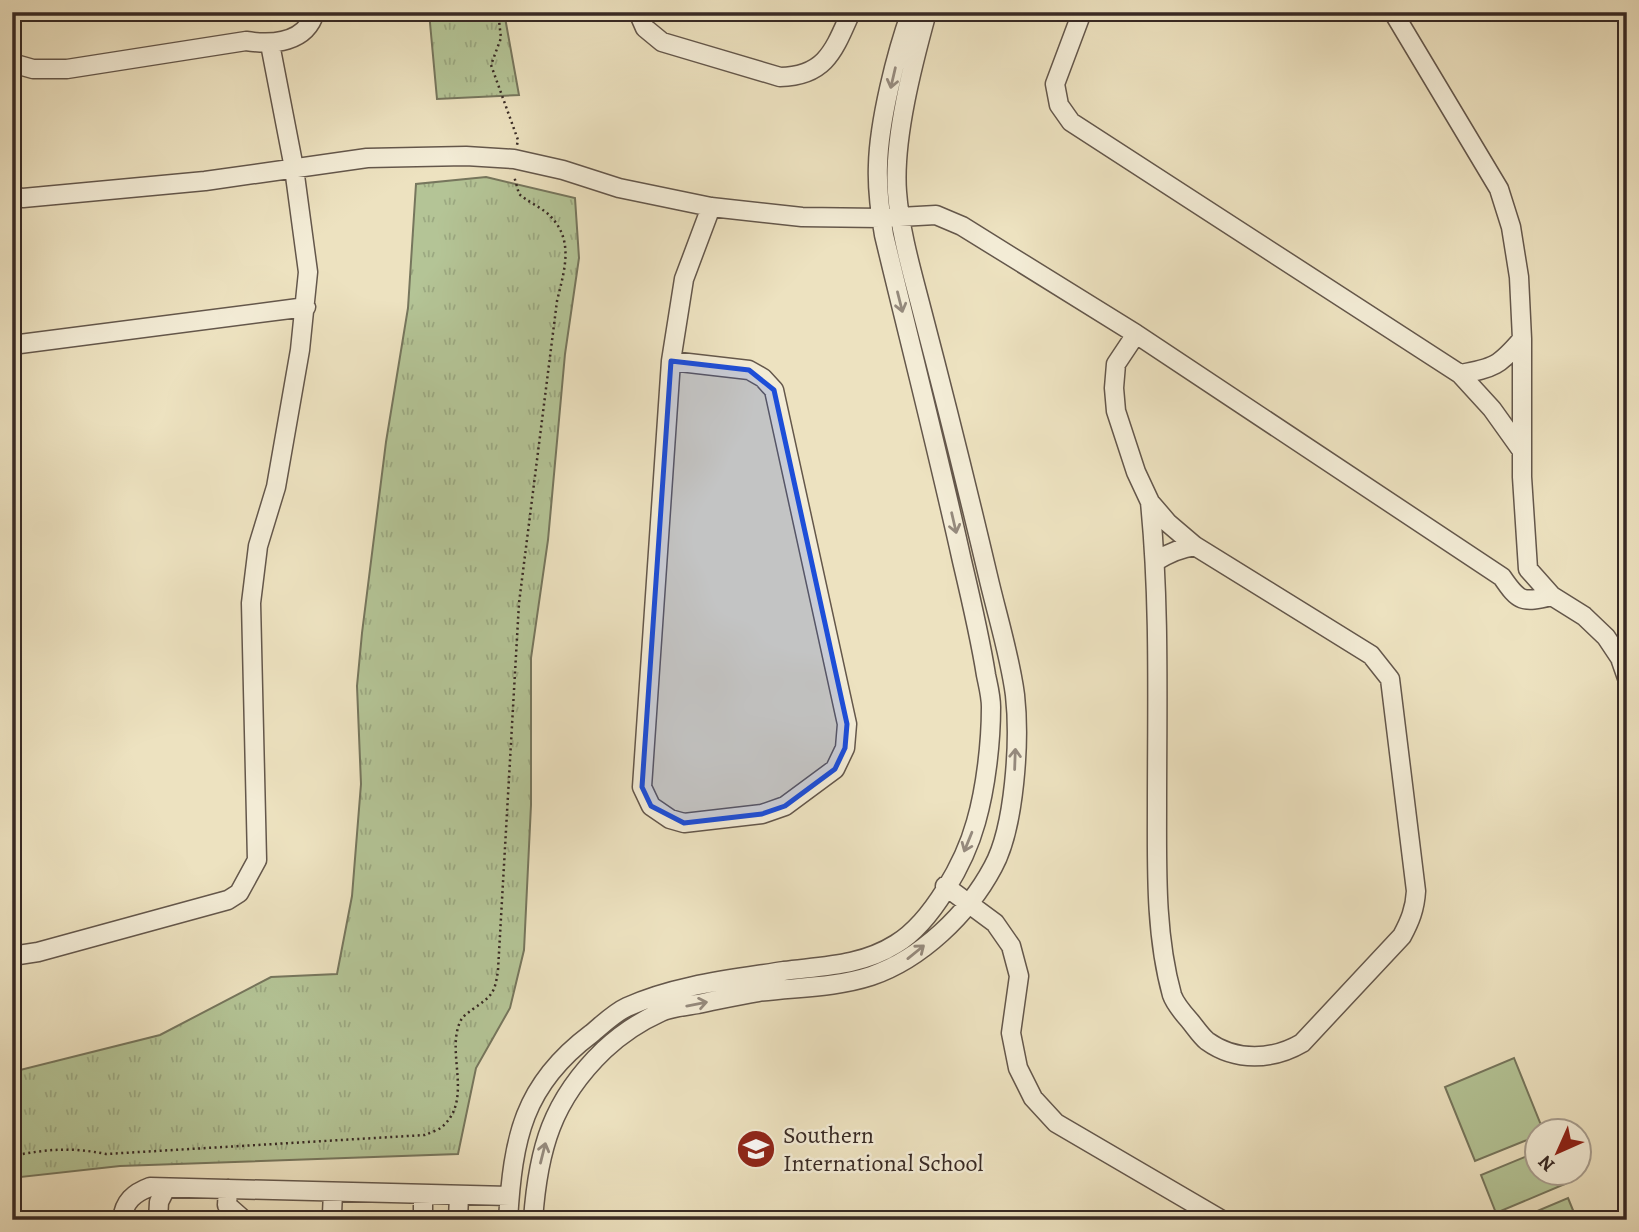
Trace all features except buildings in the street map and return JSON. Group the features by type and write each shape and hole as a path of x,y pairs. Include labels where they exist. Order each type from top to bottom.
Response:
{"street":[{"path":"12,63 33,69 67,69 246,41 270,44 297,36 312,24 315,12"},
{"path":"638,12 645,28 662,42 780,77 798,76 812,71 832,55 851,12"},
{"path":"508,1220 509,1189 518,1135 528,1107 539,1086 575,1046 625,1008 675,990 788,971 827,968 863,960 897,944 931,910 958,865 976,822 987,758 991,704 983,652 881,218 878,163 883,127 900,45 911,12"},
{"path":"533,1220 535,1185 558,1106 586,1067 618,1037 663,1011 755,992 824,986 870,976 910,958 970,903 995,865 1014,786 1015,695 966,481 906,248 897,190 898,160 916,53 928,12"},
{"path":"1082,12 1055,84 1059,105 1071,122 1460,374 1492,410 1522,451"},
{"path":"1393,12 1499,189 1511,227 1522,339 1522,451 1528,569 1552,596 1584,616 1606,637 1620,657 1627,678"},
{"path":"12,956 37,952 228,900 239,893 257,860 251,603 253,573 258,546 276,487 306,307 308,272 294,168 270,44"},
{"path":"12,196 23,198 94,192 368,158 466,156 514,159 563,170 619,188 710,207 802,217 881,218 936,215 962,226 1136,334 1502,578 1515,596 1528,601 1552,596"},
{"path":"671,361 749,369 763,378 774,390 847,724 845,748 835,769 785,806 762,814 684,823 670,819 650,806 642,787 671,361 684,279 710,207"},
{"path":"12,345 306,307"},
{"path":"1136,334 1116,364 1114,388 1116,411 1132,460 1150,502 1156,561 1157,885 1165,955 1173,997 1206,1040 1222,1049 1242,1055 1269,1056 1286,1052 1302,1043 1402,936 1411,919 1416,891 1390,679 1371,654 1195,546 1168,523 1150,502"},
{"path":"1460,374 1494,367 1507,357 1522,339"},
{"path":"1156,561 1168,553 1195,546"},
{"path":"1502,578 1528,569"},
{"path":"946,886 995,923 1011,946 1019,976 1011,1033 1018,1068 1033,1098 1056,1123 1222,1220"},
{"path":"122,1220 123,1210 134,1193 150,1187 459,1195 535,1185"},
{"path":"158,1220 159,1202 166,1188"},
{"path":"228,1189 227,1206 244,1220"},
{"path":"326,1220 332,1214 333,1192"},
{"path":"423,1194 423,1220"},
{"path":"458,1220 459,1195"}],"path":[{"path":"12,1156 53,1148 83,1149 106,1154 425,1135 443,1126 454,1111 457,1093 457,1033 462,1018 486,1001 495,989 498,970 519,603 557,301 565,265 564,233 547,212 519,194 514,178 514,159 519,140 491,65 501,38 498,12"}],"highlighted area":[{"path":"671,361 749,370 774,390 847,724 845,748 835,769 785,806 762,814 684,823 651,806 642,787"}],"green space":[{"path":"429,12 504,12 519,95 437,99"},
{"path":"486,177 575,198 579,258 565,354 548,540 531,658 531,805 524,950 510,1008 476,1068 458,1154 120,1166 12,1178 12,1072 160,1035 271,977 337,974 352,896 361,784 357,686 362,633 386,442 408,308 416,184"},
{"path":"1514,1058 1537,1116 1524,1116 1524,1141 1475,1161 1445,1087"},
{"path":"1524,1157 1524,1186 1560,1186 1496,1213 1481,1175"},
{"path":"1568,1198 1577,1220 1516,1220"}],"place":[{"name":"Southern International School","path":"756,1149"}]}
